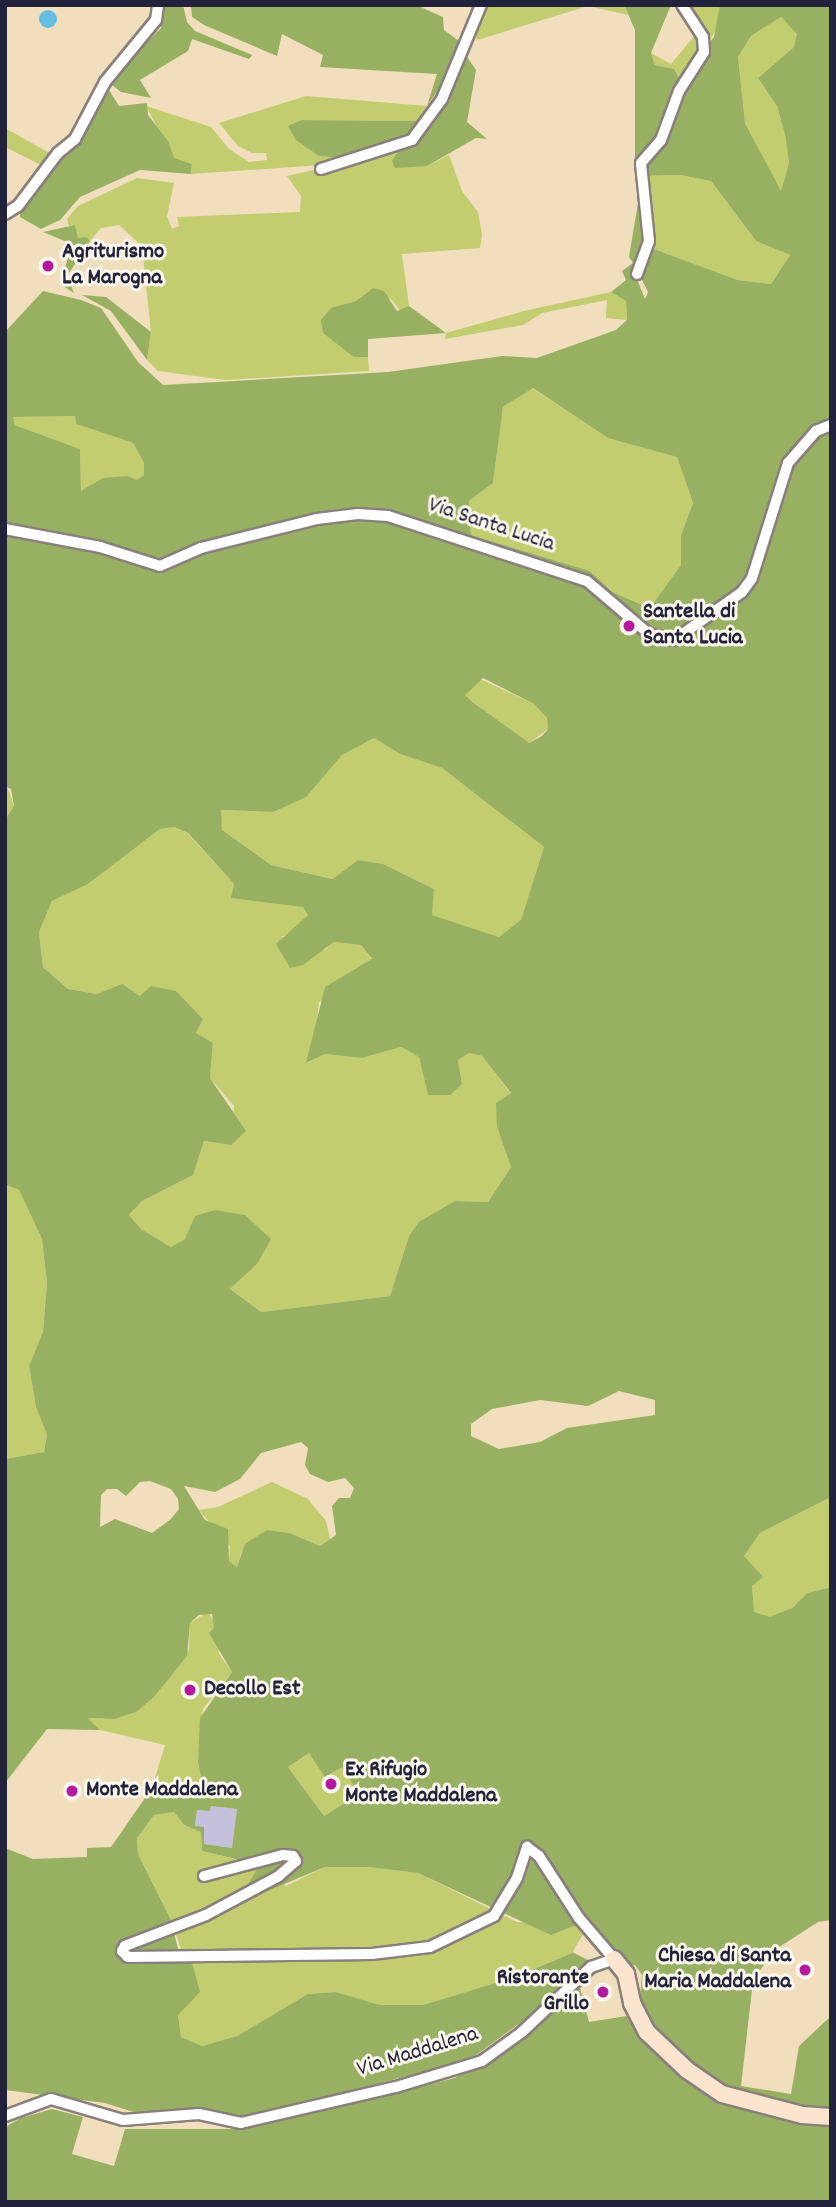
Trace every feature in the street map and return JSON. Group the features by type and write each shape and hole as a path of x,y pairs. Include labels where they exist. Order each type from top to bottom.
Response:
{"street":[{"path":"5,214 19,206 58,153 75,139 105,82 156,20 158,5"},
{"path":"321,169 412,140 442,99 481,5"},
{"path":"637,274 649,241 642,163 661,140 679,91 704,52 703,37 682,5"},
{"name":"Via Santa Lucia","path":"5,529 100,547 160,566 201,548 317,519 358,514 388,516 587,581 649,634 674,640 742,592 752,578 788,463 816,431 831,425"},
{"path":"204,1876 283,1855 293,1856 296,1861 279,1877 206,1915 125,1946 122,1951 128,1957 372,1954 430,1947 494,1916 517,1878 523,1851 530,1847 579,1918 626,1974 632,2003 648,2032 687,2070 722,2094 802,2115 831,2117"},
{"name":"Via Maddalena","path":"5,2116 51,2099 123,2120 199,2114 241,2123 396,2087 482,2062 522,2032 591,1967 614,1959"}],"shaded area":[{"path":"211,1806 237,1809 232,1848 204,1844 195,1826 197,1809"}],"green space":[{"path":"163,5 183,5 187,22 195,31 252,55 249,59 192,39 188,51 140,80 151,98 121,92 108,82 161,28"},
{"path":"191,5 416,5 443,17 444,30 459,41 448,75 427,106 437,74 320,67 323,55 282,34 277,56 204,25 192,17"},
{"path":"485,5 624,5 628,15 588,6 477,40 474,25"},
{"path":"624,5 671,5 651,53 655,65 674,69 679,78 714,37 720,5 831,5 831,1497 760,1533 744,1556 763,1577 752,1586 754,1612 770,1617 792,1608 807,1593 831,1587 831,1920 818,1922 773,1951 753,1981 741,2086 791,2094 799,2046 831,2016 831,2113 721,2090 649,2030 639,2009 642,1975 635,1965 624,1965 588,1926 576,1945 587,1925 584,1922 551,1935 418,1873 369,1867 325,1867 265,1892 249,1883 262,1861 254,1855 240,1860 202,1851 201,1832 184,1825 174,1812 154,1815 137,1838 138,1854 171,1920 178,1949 193,1966 200,1992 178,2015 181,2037 202,2046 237,2036 308,1994 336,1992 380,2005 423,2005 515,1977 572,1952 590,1961 531,2015 476,2055 446,2066 247,2117 183,2108 143,2115 105,2103 5,2090 5,1848 33,1859 87,1857 87,1848 111,1847 152,1788 205,1796 198,1762 200,1718 232,1672 209,1633 214,1628 212,1614 199,1615 190,1623 187,1656 153,1698 136,1712 115,1719 87,1718 100,1730 47,1729 5,1783 5,1459 44,1452 47,1435 36,1407 29,1366 43,1332 47,1283 42,1239 19,1190 5,1184 5,820 14,806 11,789 5,786 5,332 43,291 101,308 138,362 163,385 388,372 502,356 537,358 616,330 627,320 626,301 611,292 626,280 622,271 633,263 645,299 648,292 640,276 651,248 738,280 771,284 790,255 756,241 711,181 680,175 644,176 635,165 635,30","holes":["781,17 797,34 794,47 758,78 777,106 785,135 789,163 781,191 745,123 738,57 751,36","533,388 608,438 677,457 693,503 681,535 681,565 650,608 612,592 590,571 471,535 469,501 493,483 503,407","75,416 76,424 133,443 144,463 144,475 137,480 127,476 103,478 81,491 80,449 15,425 13,417","483,678 534,704 547,718 548,729 529,743 474,703 465,695","374,738 400,754 442,768 544,847 521,920 499,937 432,915 434,889 383,864 358,860 333,879 271,865 222,830 221,810 273,812 306,797 342,755","174,827 188,833 234,884 231,898 303,907 308,915 276,944 290,968 303,965 334,942 361,945 372,959 325,987 306,1063 325,1054 362,1058 401,1047 419,1057 428,1095 450,1095 462,1084 458,1060 469,1053 482,1056 511,1093 496,1103 497,1127 511,1167 488,1202 455,1201 419,1222 409,1236 390,1296 261,1312 230,1289 257,1264 271,1239 245,1215 215,1210 195,1216 185,1239 171,1247 141,1229 129,1215 142,1201 193,1175 204,1141 231,1145 246,1131 210,1078 213,1043 196,1033 203,1019 176,991 151,986 140,996 122,984 97,994 68,989 43,967 39,932 52,901 88,884 160,829","619,1391 655,1400 655,1415 567,1428 540,1442 499,1449 471,1436 471,1424 492,1409 540,1400 588,1406","301,1442 308,1448 305,1465 310,1474 328,1482 345,1478 354,1488 350,1498 339,1498 332,1506 336,1535 320,1546 290,1533 267,1530 245,1544 237,1567 229,1561 228,1529 205,1520 184,1486 215,1492 240,1479 261,1453","150,1481 171,1489 178,1499 179,1509 171,1519 152,1533 115,1519 100,1527 101,1495 107,1489 117,1489 126,1496 140,1482","309,1753 325,1777 342,1767 359,1794 324,1816 288,1767","211,1806 237,1809 232,1848 204,1844 204,1827 195,1826 197,1810 210,1811"]},
{"path":"686,5 720,5 719,25 707,45"},
{"path":"781,17 798,34 794,47 758,78 777,106 785,135 789,163 781,192 745,123 738,57 751,36"},
{"path":"696,34 703,50 679,78 674,69 655,65 651,53 671,64"},
{"path":"463,51 476,70 467,122 487,139 476,138 427,166 395,168 392,161 398,151 411,145"},
{"path":"109,90 119,106 147,103 148,115 168,141 174,158 192,164 191,174 140,170 80,197 60,220 41,229 20,217 20,211 58,158 76,145"},
{"path":"306,96 427,106 417,121 302,120 319,156 340,158 321,165 191,174 192,164 174,159 146,106 211,127 229,149 249,162 267,160 266,153 252,153 238,146 219,123"},
{"path":"302,120 417,121 408,137 340,158 319,156 296,140 288,126"},
{"path":"5,128 53,155 43,166 5,147"},
{"path":"398,151 392,162 427,166 449,155 462,191 478,212 482,235 480,248 402,254 409,306 402,313 392,300 373,288 356,301 331,309 354,357 368,357 369,371 225,380 158,371 147,360 151,332 142,246 119,225 101,228 90,241 87,237 78,239 75,225 69,226 67,219 78,206 137,178 174,183 167,216 172,229 179,226 177,217 300,212 301,196 287,176"},
{"path":"680,175 711,181 756,241 790,255 771,284 738,280 651,248 644,176"},
{"path":"638,203 644,219 644,247 633,263 629,257"},
{"path":"75,225 78,238 87,237 90,241 67,276 74,293 60,284 71,248 67,242 43,232"},
{"path":"373,288 384,291 397,311 409,306 446,333 368,339 368,357 354,357 323,333 321,320 331,308 356,301"},
{"path":"611,292 626,301 627,320 606,318 607,300 542,313 523,325 445,339 446,333 524,311"},
{"path":"82,295 106,297 151,332 147,360 111,311"},
{"path":"532,388 609,438 677,457 693,503 681,535 681,565 651,608 612,592 590,571 471,535 469,501 493,483 503,407"},
{"path":"75,416 76,424 133,443 144,463 144,475 137,480 81,492 80,449 15,425 12,417"},
{"path":"478,678 534,704 547,718 548,729 529,743 508,730 465,695"},
{"path":"374,738 400,754 442,768 544,847 521,921 499,937 431,915 434,889 383,864 358,860 334,879 271,865 222,830 220,810 273,812 342,755"},
{"path":"5,786 14,806 5,820"},
{"path":"174,827 187,833 234,884 232,898 303,906 308,914 295,931 281,937 325,950 333,942 361,945 372,960 319,1002 316,1033 307,1063 325,1054 362,1058 401,1047 419,1057 428,1095 449,1095 462,1084 458,1060 469,1053 482,1056 511,1094 497,1127 511,1167 488,1202 455,1201 409,1236 390,1296 261,1312 230,1289 257,1264 185,1239 171,1247 141,1229 129,1215 142,1201 193,1175 204,1141 231,1145 234,1106 210,1078 213,1044 196,1033 203,1019 176,991 140,996 122,985 97,994 68,989 43,967 39,932 52,901 88,884 160,829"},
{"path":"5,1184 19,1190 42,1239 47,1283 43,1332 29,1366 36,1407 47,1435 44,1452 5,1459"},
{"path":"272,1482 308,1499 326,1521 330,1539 320,1546 290,1533 267,1530 242,1551 237,1567 229,1561 230,1546 199,1510 218,1507"},
{"path":"831,1497 831,1587 807,1593 792,1608 770,1618 753,1612 752,1586 762,1577 744,1556 760,1533"},
{"path":"208,1612 215,1623 219,1654 232,1672 203,1709 198,1762 206,1796 152,1788 165,1745 100,1730 86,1718 115,1719 136,1712 153,1698 189,1649 190,1623"},
{"name":"Ex Rifugio Monte Maddalena","path":"309,1753 342,1766 359,1794 324,1816 288,1767"},
{"path":"174,1812 184,1825 201,1832 202,1851 239,1860 254,1855 286,1886 325,1867 369,1867 418,1873 517,1922 584,1921 587,1925 572,1953 515,1977 423,2005 380,2005 336,1992 308,1994 237,2036 202,2046 181,2037 178,2015 186,1963 171,1920 138,1854 137,1838 154,1815"},
{"path":"579,1984 589,2022 633,2015 690,2078 741,2108 831,2120 831,2202 5,2202 5,2127 21,2118 52,2109 83,2117 72,2154 114,2166 125,2129 234,2129 272,2123 455,2078 523,2036"}],"water":[{"path":"48,10 54,13 57,19 54,25 48,28 42,25 39,19 42,13"}],"place":[{"name":"Agriturismo La Marogna","path":"48,266"},
{"name":"Santella di Santa Lucia","path":"629,626"},
{"name":"Decollo Est","path":"190,1690"},
{"name":"Ex Rifugio Monte Maddalena","path":"331,1784"},
{"name":"Monte Maddalena","path":"72,1791"},
{"name":"Chiesa di Santa Maria Maddalena","path":"805,1970"},
{"name":"Ristorante Grillo","path":"603,1992"}]}
